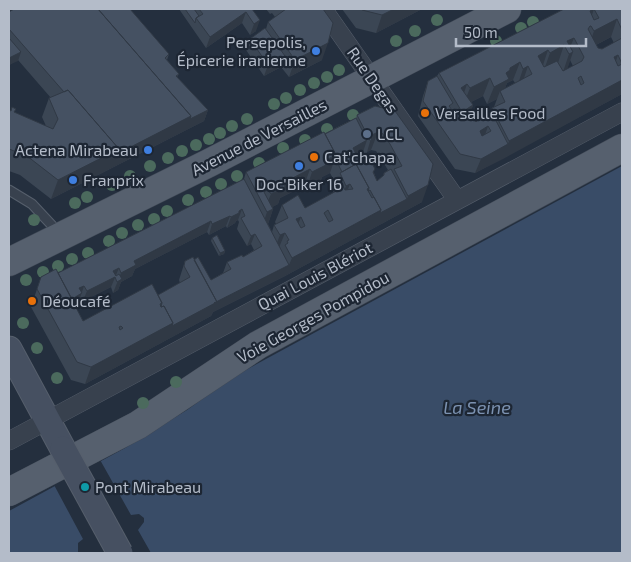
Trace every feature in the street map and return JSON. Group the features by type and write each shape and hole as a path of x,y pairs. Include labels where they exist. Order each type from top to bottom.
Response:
{"main road":[{"name":"Avenue de Versailles","path":"9,262 373,78 493,12"},
{"name":"Voie Georges Pompidou","path":"9,492 138,425 258,345 622,148"},
{"path":"9,349 120,553"}],"street":[{"name":"Rue Degas","path":"323,9 457,200"},
{"name":"Quai Louis Blériot","path":"9,441 622,112"}],"lane":[{"path":"9,190 32,204 62,236"}],"water":[{"name":"La Seine","path":"622,166 622,553 9,553 9,511 125,448 187,410 231,378"}],"pier":[{"name":"Pont Mirabeau","path":"99,458 131,515 139,514 144,518 144,522 138,530 151,553 78,552 78,543 83,539 53,483"}],"building":[{"path":"14,9 98,9 191,116 117,154 119,149 68,90 64,92 9,29 9,12"},
{"path":"98,9 130,9 169,54 165,58 179,74 176,76 208,110 190,119 191,116"},
{"path":"185,9 194,9 199,16 196,18 195,23"},
{"path":"199,9 252,9 260,20 254,24 246,12 210,37 196,18 203,14"},
{"path":"286,9 323,9 333,23 328,43 295,60 268,22"},
{"path":"361,9 394,9 382,15"},
{"path":"564,9 594,9 622,9 622,30 617,19 594,31 591,26 588,29 598,48 602,49 622,38 622,64 622,80 509,141 492,108 505,102 500,91 532,74 528,66 523,69 520,62 510,68 506,73 509,79 494,87 490,78 470,88 467,84 461,88 473,105 462,112 439,73","holes":["594,9 599,18 594,20 590,11","574,38 584,57 582,61 563,71 557,61 544,67 538,56 548,50 550,53 564,45 569,54 573,52 567,41","618,55 622,64 618,66 614,57","581,76 584,83 581,85 578,78"]},
{"path":"265,28 285,56 268,65 250,39"},
{"path":"9,38 21,52 9,58"},
{"path":"437,76 453,103 449,106 452,110 457,109 461,115 468,111 476,122 480,118 492,113 508,144 481,159 460,154 423,101 428,81","holes":["488,126 491,131 482,136 480,131"]},
{"path":"68,90 119,149 58,180 27,156 9,149 9,110 11,111 12,107 16,109 14,112 53,129 58,119 49,98"},
{"path":"375,106 395,111 433,164 428,185 408,196 394,169 402,166 390,144 382,133 378,132 372,135 371,142 357,115"},
{"path":"356,118 367,140 353,148 361,164 370,159 375,169 373,172 377,181 384,173 391,169 407,199 380,213 381,210 370,190 368,191 369,188 356,164 342,172 325,134"},
{"path":"324,132 336,155 324,161 326,165 312,172 310,169 283,183 285,187 271,194 268,190 264,192 273,209 267,212 246,172"},
{"path":"356,164 369,188 367,189 381,210 292,258 285,245 289,240 285,233 280,235 274,225 288,218 282,205 298,195 305,208 340,189 337,184 341,182 345,190 353,189 350,184 346,186 340,173","holes":["328,210 333,220 329,222 324,213","301,217 305,226 301,228 296,219"]},
{"path":"244,179 289,265 217,302 194,260 198,257 211,280 231,269 227,262 242,255 243,257 262,246 255,234 251,236 241,218 245,216 242,209 231,217 212,224 211,221 134,261 136,265 121,273 119,268 113,271 116,276 119,274 122,279 117,282 115,277 87,291 84,286 79,288 82,293 72,299 58,273"},
{"path":"217,235 225,251 220,253 212,238"},
{"path":"193,257 217,302 172,326 173,323 164,306 161,307 162,303 158,295 190,277 184,266 185,261"},
{"path":"56,269 83,321 152,284 162,303 160,304 161,307 164,306 173,323 91,367 77,362 37,289 41,277"}],"place":[{"name":"Persepolis, Épicerie iranienne","path":"316,51"},
{"name":"Versailles Food","path":"425,113"},
{"name":"LCL","path":"367,134"},
{"name":"Actena Mirabeau","path":"148,150"},
{"name":"Cat'chapa","path":"314,157"},
{"name":"Doc'Biker 16","path":"299,166"},
{"name":"Franprix","path":"73,180"},
{"name":"Déoucafé","path":"32,301"},
{"name":"Pont Mirabeau","path":"85,487"}]}
